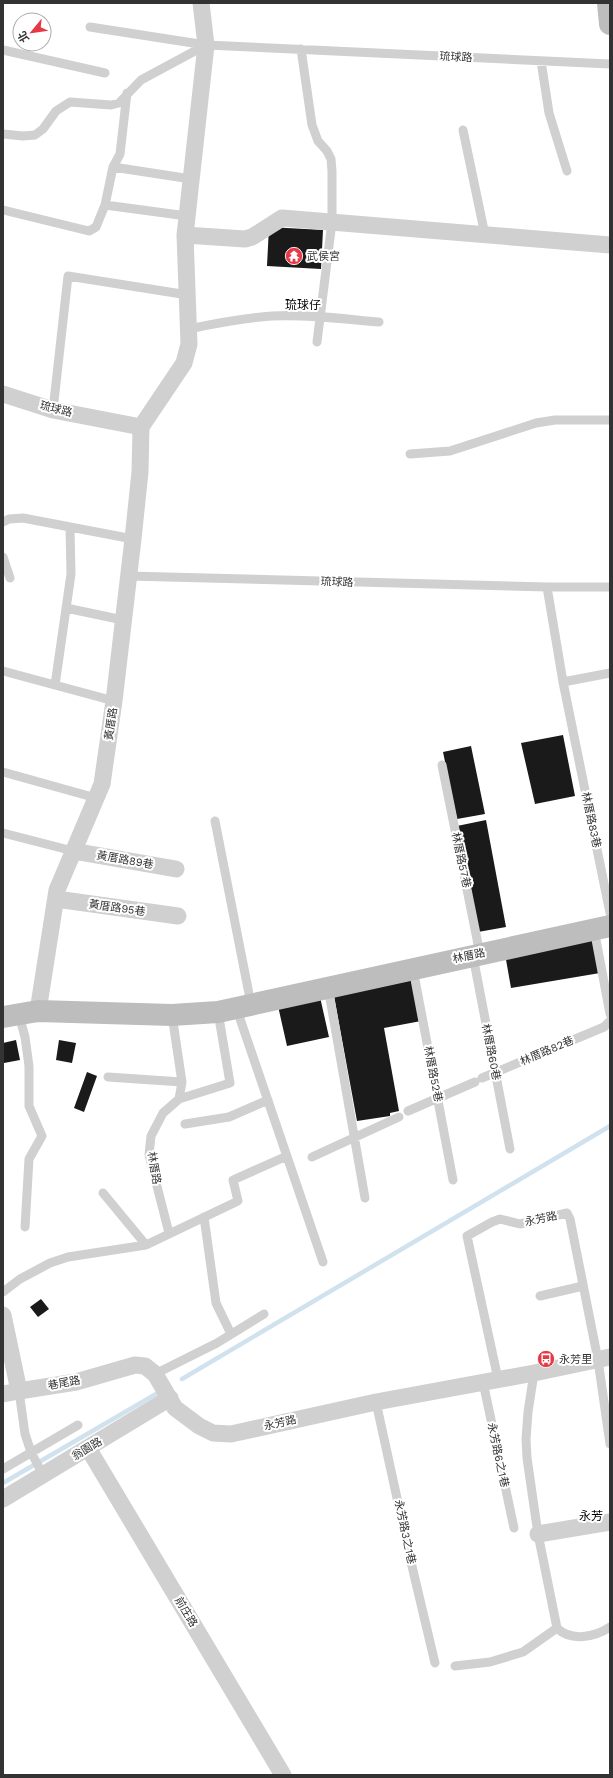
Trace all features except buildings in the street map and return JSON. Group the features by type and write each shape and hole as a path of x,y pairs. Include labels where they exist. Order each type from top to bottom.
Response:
{"street":[{"path":"141,427 184,364 189,344 188,294 184,236 206,45 201,3"},
{"path":"608,3 610,24"},
{"path":"184,236 245,240 282,218 610,245"},
{"name":"琉球路","path":"3,394 53,410 141,427"},
{"name":"黃厝路","path":"20,1014 56,899 57,890 102,784 114,701 133,539 140,472 141,427"},
{"name":"黃厝路89巷","path":"73,851 176,869"},
{"name":"黃厝路95巷","path":"56,899 178,916"},
{"name":"林厝路","path":"20,1014 172,1015 235,1008 602,927"},
{"path":"3,1314 11,1392"},
{"name":"永芳路","path":"170,1398 176,1408 199,1426 213,1433 231,1434 376,1402 534,1373 604,1358"},
{"name":"巷尾路","path":"11,1392 76,1382 134,1365 145,1366 155,1374"},
{"path":"155,1374 170,1398"},
{"name":"翁園路","path":"3,1499 170,1398"},
{"name":"前庄路","path":"88,1448 283,1775"},
{"path":"538,1534 610,1522"}],"lane":[{"name":"琉球路","path":"90,27 206,45 610,64"},
{"path":"3,134 23,136 34,135 43,129 56,111 63,105 70,102 111,106 119,103 141,80 206,45"},
{"path":"301,49 312,125 318,141 331,159 332,222 317,342"},
{"path":"3,50 104,73"},
{"path":"541,61 550,113 567,170"},
{"path":"3,210 89,231 96,227 106,205 113,166 120,154 127,93"},
{"path":"463,130 485,235"},
{"path":"113,166 191,179"},
{"path":"106,205 187,216"},
{"path":"53,410 68,276 188,294"},
{"path":"189,329 229,321 272,316 320,317 379,322"},
{"path":"410,454 460,449 536,423 555,420 610,420"},
{"path":"3,522 9,519 23,518 133,539"},
{"path":"55,685 71,574 70,527"},
{"path":"3,557 10,578"},
{"name":"琉球路","path":"128,576 547,587 610,587"},
{"path":"547,587 563,682 610,673"},
{"path":"66,608 123,620"},
{"path":"3,671 114,701"},
{"name":"林厝路83巷","path":"563,682 610,913"},
{"name":"林厝路57巷","path":"442,765 477,955"},
{"path":"3,772 96,798"},
{"path":"172,1015 182,1082 179,1099 230,1083 235,1008 215,821"},
{"path":"3,833 73,851"},
{"path":"602,927 610,1014"},
{"name":"林厝路60巷","path":"477,955 495,1072 510,1149"},
{"name":"林厝路52巷","path":"413,968 453,1180"},
{"path":"328,987 365,1198"},
{"path":"235,1008 323,1262"},
{"path":"20,1014 29,1066 29,1106 42,1136 29,1159 25,1227"},
{"name":"林厝路82巷","path":"408,1111 495,1072 604,1027 610,1021"},
{"path":"108,1077 182,1082"},
{"name":"林厝路","path":"169,1233 149,1155 151,1136 163,1113 179,1099"},
{"path":"185,1124 229,1117 268,1100"},
{"path":"312,1157 399,1117"},
{"path":"3,1292 20,1279 50,1262 68,1257 146,1245 238,1201 233,1180 287,1156"},
{"path":"102,1193 146,1245"},
{"name":"永芳路","path":"490,1381 467,1236 500,1219 520,1224 566,1213 570,1219 584,1286 604,1358 610,1443"},
{"path":"204,1217 216,1303 231,1334"},
{"path":"540,1296 584,1286"},
{"path":"155,1374 231,1334 264,1314"},
{"path":"534,1373 526,1440 538,1534 557,1628 566,1635 571,1636 595,1634 610,1627"},
{"name":"永芳路6之1巷","path":"490,1381 514,1528"},
{"path":"11,1392 31,1452 43,1475"},
{"name":"永芳路3之1巷","path":"376,1402 435,1663"},
{"path":"3,1469 78,1425"},
{"path":"455,1666 490,1662 523,1652 557,1628"}],"waterway":[{"path":"182,1379 610,1126"},
{"path":"3,1483 156,1394"}],"place":[{"name":"武侯宮","path":"294,256"},
{"name":"永芳里","path":"546,1359"}],"district":[{"name":"琉球仔","path":"303,305"},
{"name":"永芳","path":"591,1516"}]}
